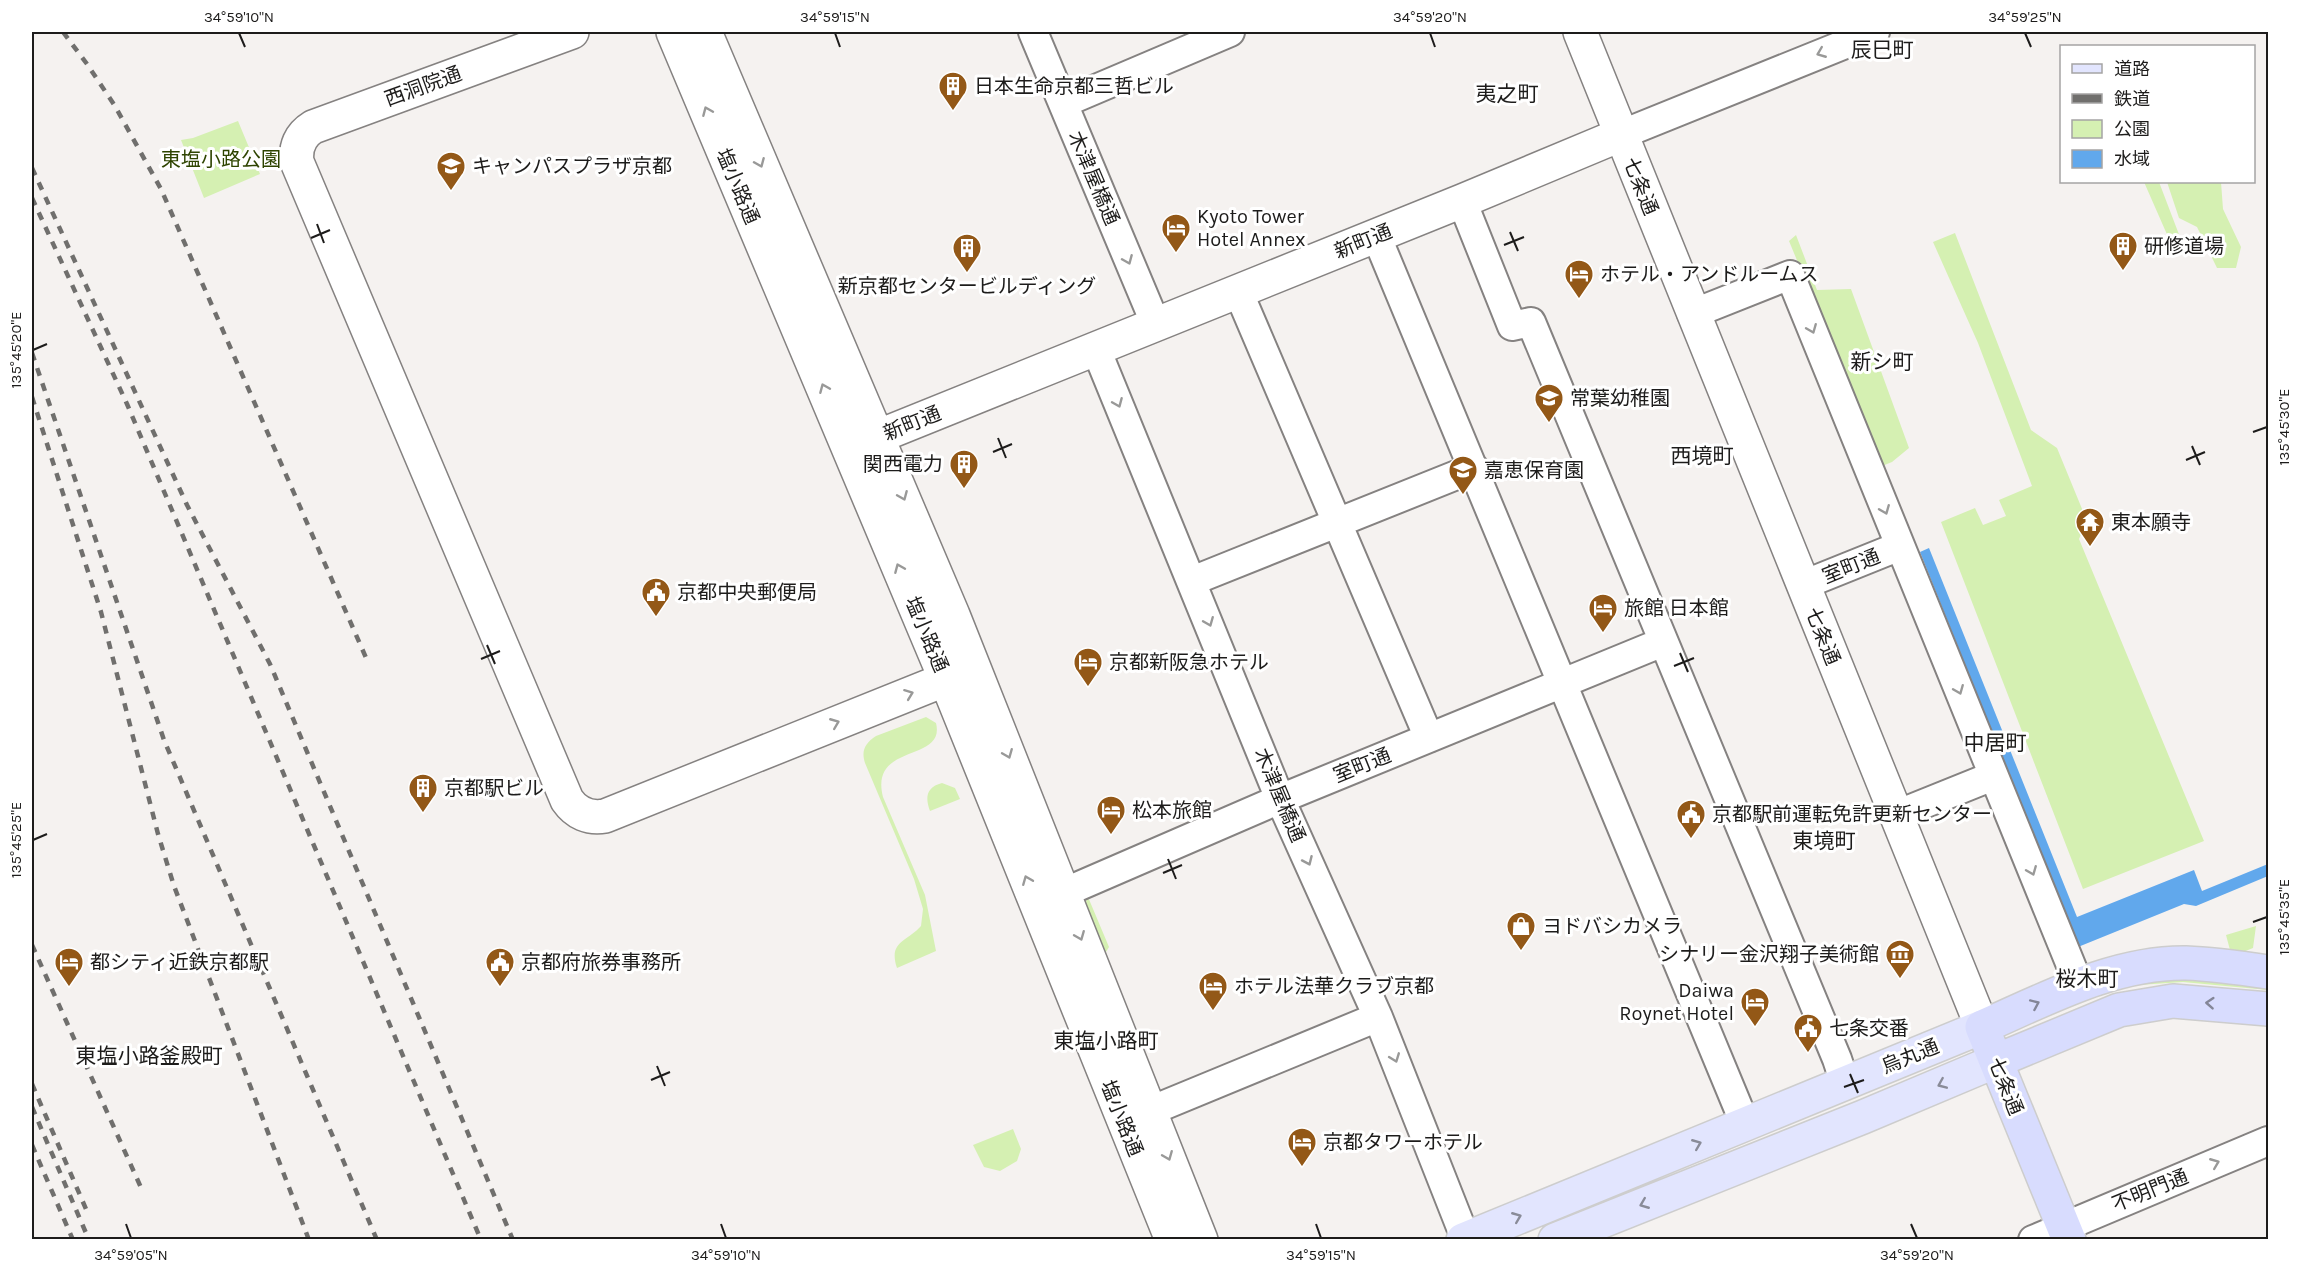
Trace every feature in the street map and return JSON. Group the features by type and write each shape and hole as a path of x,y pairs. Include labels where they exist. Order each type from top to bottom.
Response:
{"highway":[{"name":"烏丸通","path":"1982,1028 2079,985 2130,969 2185,963 2268,972"},
{"name":"烏丸通","path":"1996,1061 2119,1010 2173,1001 2268,1009"},
{"name":"七条通","path":"1982,1028 2066,1233"}],"main road":[{"name":"烏丸通","path":"1465,1239 1982,1028"},
{"name":"烏丸通","path":"1555,1239 1863,1117 1996,1061"}],"street":[{"name":"西洞院通","path":"573,32 313,127 298,143 297,162 571,805 586,816 605,816 960,674"},
{"name":"塩小路通","path":"673,32 863,442"},
{"name":"塩小路通","path":"705,32 863,442 960,674 1172,1239"},
{"name":"木津屋橋通","path":"1033,32 1156,325"},
{"path":"1063,103 1230,32"},
{"name":"七条通","path":"1580,32 1982,1028"},
{"name":"新町通","path":"863,442 1875,32"},
{"path":"1462,201 1512,326 1531,322 1845,1083"},
{"path":"1376,235 1746,1124"},
{"path":"1692,314 1790,275 2079,985"},
{"path":"1238,291 1429,738"},
{"name":"木津屋橋通","path":"1096,349 1280,799 1378,1017 1465,1239"},
{"path":"1192,581 1474,468"},
{"name":"室町通","path":"1803,585 1900,546"},
{"name":"室町通","path":"1063,893 1280,799 1663,642"},
{"name":"塩小路通","path":"960,674 1063,893 1201,1239"},
{"path":"1896,815 1994,776"},
{"path":"1150,1111 1378,1017"},
{"name":"不明門通","path":"2033,1239 2066,1233 2268,1141"}],"green space":[{"name":"東塩小路公園","path":"238,121 260,174 204,198 181,140 193,138"},
{"path":"2144,183 2159,183 2183,245 2169,239"},
{"path":"2167,183 2221,183 2223,209 2241,247 2236,268 2217,268 2197,227 2179,218"},
{"path":"1955,233 2031,430 2057,448 2087,521 2079,539 2204,841 2083,889 1941,522 1975,508 1983,525 2006,516 1999,500 2032,486 1978,343 1933,242"},
{"path":"1796,235 1817,290 1851,289 1909,448 1892,462 1882,466 1789,241"},
{"path":"926,717 936,723 936,735 930,744 896,760 887,768 882,780 883,797 925,895 936,951 897,968 895,952 897,947 921,926 923,909 914,879 865,763 864,751 869,741 876,736"},
{"path":"942,783 955,788 960,799 930,811 928,794 933,787"},
{"path":"1088,897 1109,947 1106,952 1098,955 1084,906"},
{"path":"2256,926 2253,948 2243,952 2230,950 2226,935"},
{"path":"2181,975 2268,984 2268,990 2183,982 2124,986 2059,1011 2056,1005 2120,981"},
{"path":"1013,1129 1021,1149 1017,1161 1000,1171 984,1167 973,1145"}],"water":[{"path":"1929,548 2077,917 2194,870 2202,891 2268,864 2268,876 2196,906 2184,904 2078,947 1920,552"}],"railway":[{"path":"63,32 115,106 161,189 367,660"},
{"path":"32,168 187,505 270,664 513,1240"},
{"path":"32,198 127,404 481,1240"},
{"path":"32,353 164,740 377,1240"},
{"path":"32,397 101,612 158,834 174,886 309,1240"},
{"path":"32,945 143,1192"},
{"path":"32,1084 89,1216"},
{"path":"32,1107 89,1240"},
{"path":"32,1145 73,1240"}],"place":[{"name":"日本生命京都三哲ビル","path":"953,112"},
{"name":"キャンパスプラザ京都","path":"451,192"},
{"name":"Kyoto Tower Hotel Annex","path":"1176,254"},
{"name":"研修道場","path":"2123,272"},
{"name":"新京都センタービルディング","path":"967,274"},
{"name":"ホテル・アンドルームス","path":"1579,300"},
{"name":"常葉幼稚園","path":"1549,424"},
{"name":"関西電力","path":"964,490"},
{"name":"嘉恵保育園","path":"1463,496"},
{"name":"東本願寺","path":"2090,548"},
{"name":"京都中央郵便局","path":"656,618"},
{"name":"旅館 日本館","path":"1603,634"},
{"name":"京都新阪急ホテル","path":"1088,688"},
{"name":"京都駅ビル","path":"423,814"},
{"name":"松本旅館","path":"1111,836"},
{"name":"京都駅前運転免許更新センター","path":"1691,840"},
{"name":"ヨドバシカメラ","path":"1521,952"},
{"name":"シナリー金沢翔子美術館","path":"1900,980"},
{"name":"都シティ近鉄京都駅","path":"69,988"},
{"name":"京都府旅券事務所","path":"500,988"},
{"name":"ホテル法華クラブ京都","path":"1213,1012"},
{"name":"Daiwa Roynet Hotel","path":"1755,1028"},
{"name":"七条交番","path":"1808,1054"},
{"name":"京都タワーホテル","path":"1302,1168"}],"district":[{"name":"辰巳町","path":"1882,50"},
{"name":"夷之町","path":"1507,94"},
{"name":"新シ町","path":"1882,362"},
{"name":"西境町","path":"1702,456"},
{"name":"中居町","path":"1995,743"},
{"name":"東境町","path":"1824,841"},
{"name":"桜木町","path":"2087,979"},
{"name":"東塩小路町","path":"1106,1041"},
{"name":"東塩小路釜殿町","path":"149,1056"}]}
